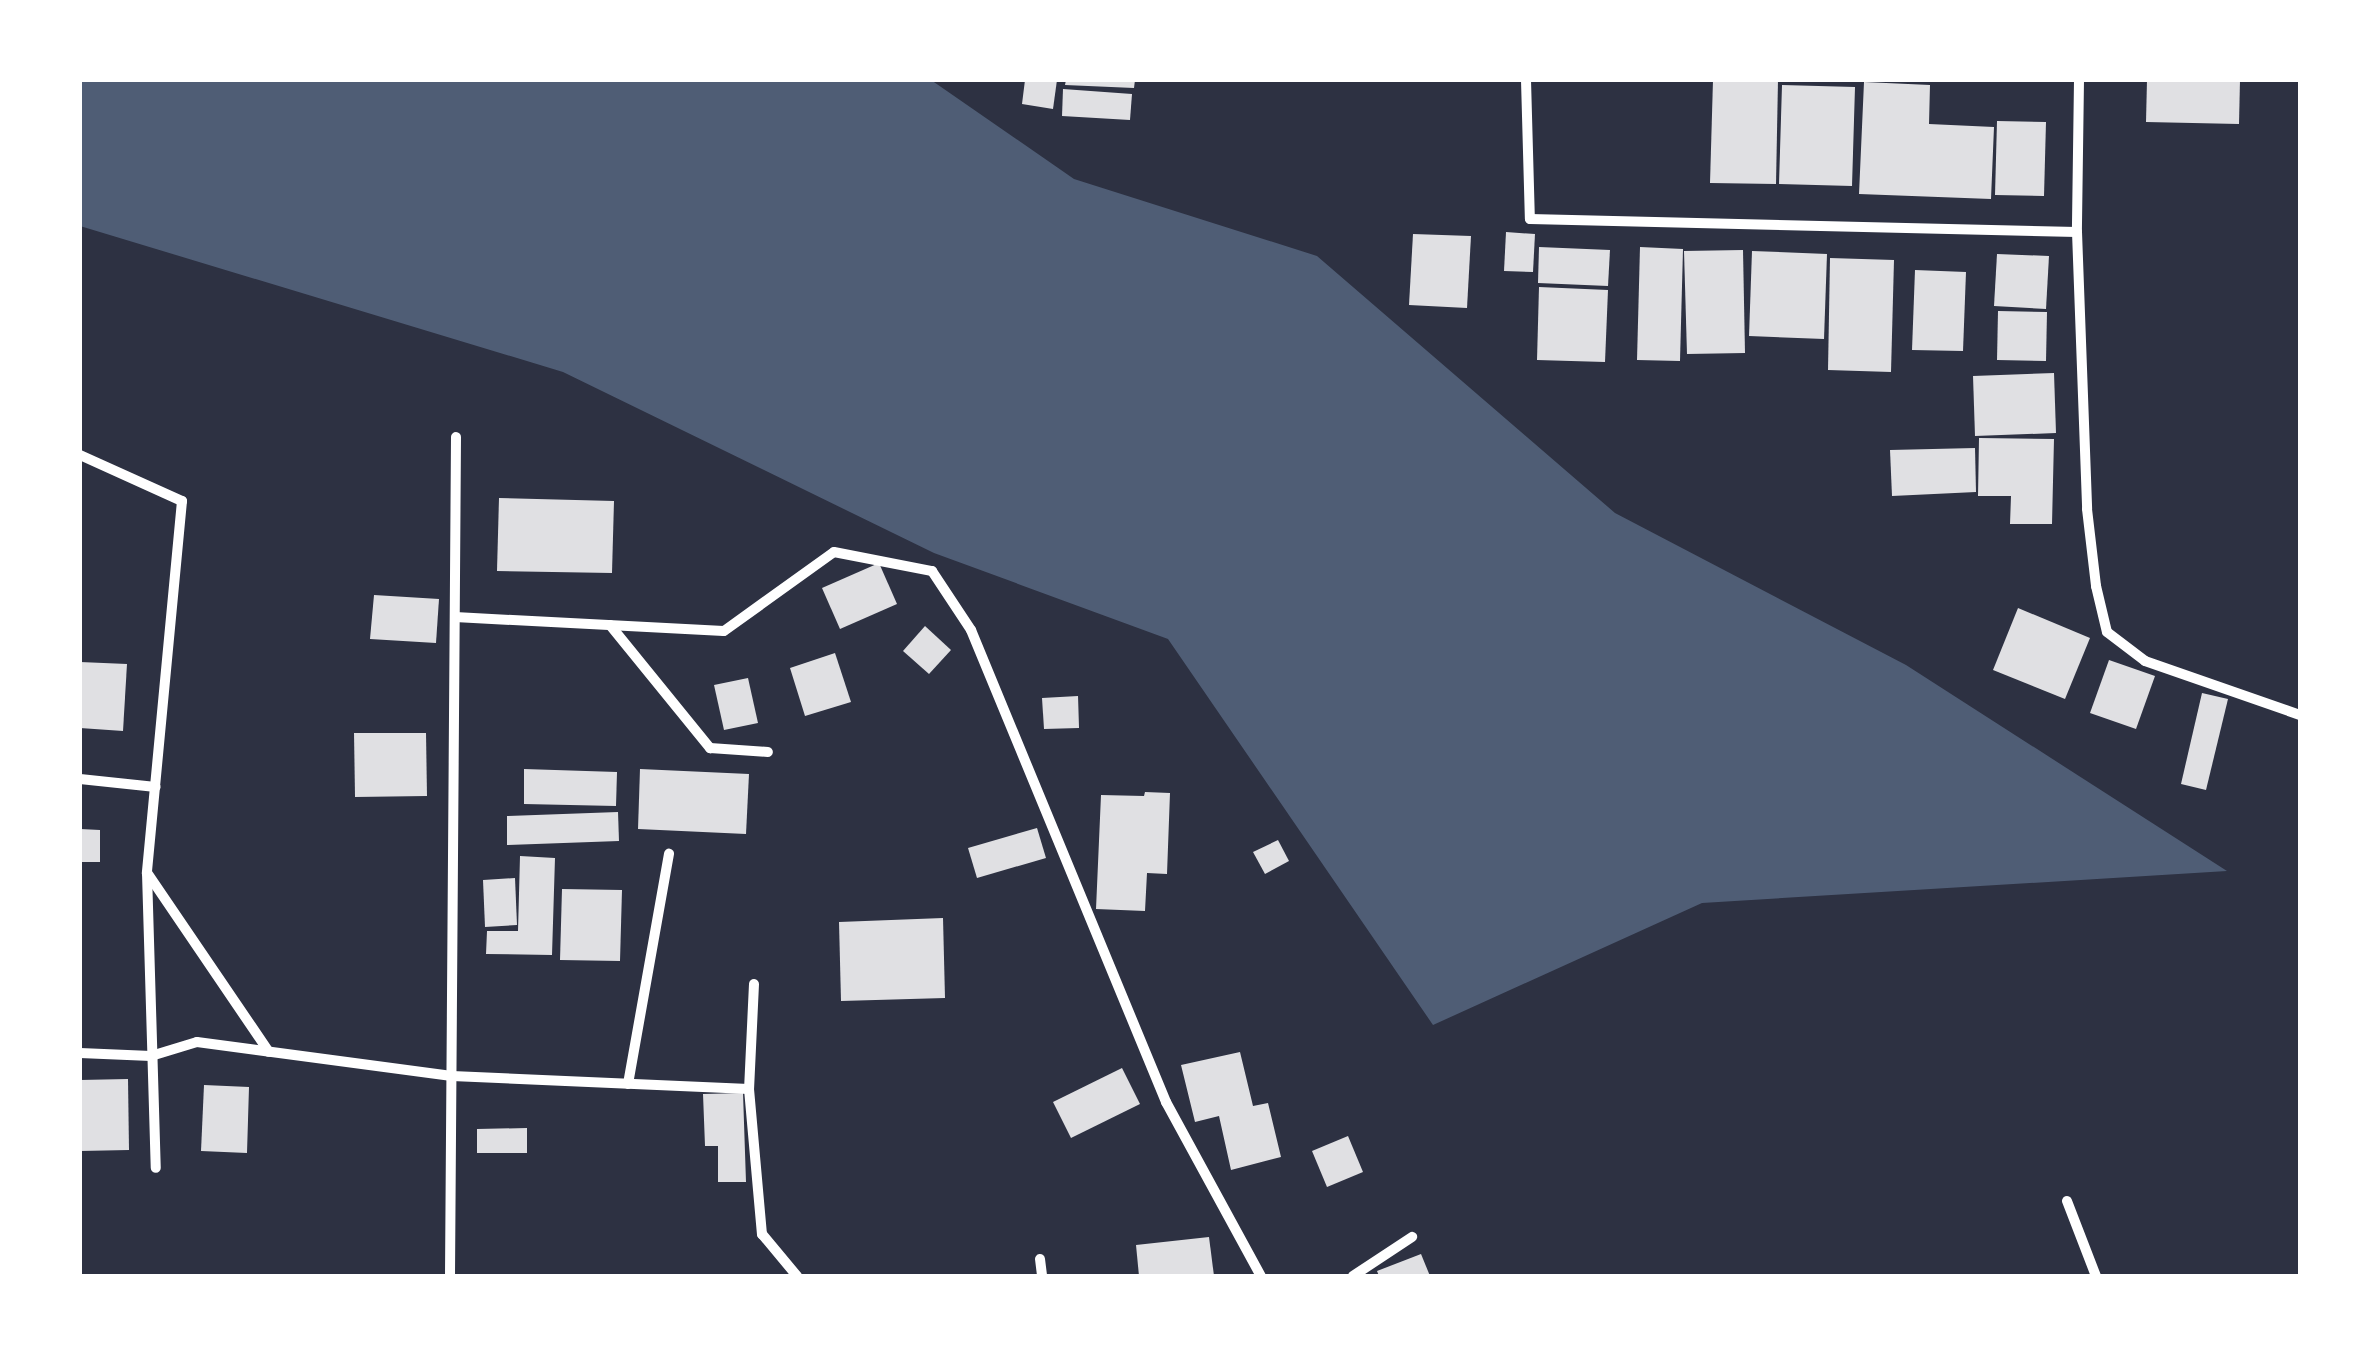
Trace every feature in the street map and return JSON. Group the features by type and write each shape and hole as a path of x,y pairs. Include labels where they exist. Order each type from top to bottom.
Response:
{"street":[{"path":"1526,80 1530,219 2077,232"},
{"path":"2079,80 2077,232 2087,509 2096,586 2107,632 2145,660 2300,715"},
{"path":"450,1276 456,436"},
{"path":"80,454 182,501 148,873 156,1168"},
{"path":"455,617 724,631 834,552 932,570 971,630 1166,1102 1262,1276"},
{"path":"610,625 710,748 768,752"},
{"path":"80,780 156,787"},
{"path":"628,1084 669,854"},
{"path":"148,873 269,1052"},
{"path":"754,984 749,1089 762,1234 797,1276"},
{"path":"80,1053 151,1056 197,1042 452,1076 749,1089"},
{"path":"2066,1202 2096,1276"},
{"path":"1353,1276 1412,1237"},
{"path":"1040,1259 1042,1276"}],"water":[{"path":"80,80 931,80 1074,179 1317,256 1615,513 1906,665 2227,871 1702,903 1433,1025 1168,639 934,553 563,372 80,226"}],"building":[{"path":"1025,80 1057,80 1053,109 1022,104"},
{"path":"1066,80 1135,80 1134,88 1065,85"},
{"path":"1713,80 1778,80 1776,184 1710,183"},
{"path":"2147,80 2240,80 2239,124 2146,122"},
{"path":"1864,82 1930,85 1929,124 1994,127 1991,199 1859,194"},
{"path":"1782,85 1855,87 1852,186 1779,184"},
{"path":"1063,89 1132,94 1130,120 1062,116"},
{"path":"1997,121 2046,122 2044,196 1995,195"},
{"path":"1506,232 1535,234 1533,272 1504,271"},
{"path":"1413,234 1471,236 1467,308 1409,305"},
{"path":"1539,247 1610,250 1608,286 1538,283"},
{"path":"1640,247 1683,249 1680,361 1637,360"},
{"path":"1743,250 1745,353 1687,354 1684,251"},
{"path":"1752,251 1827,254 1824,339 1749,336"},
{"path":"1997,254 2049,256 2046,309 1994,306"},
{"path":"1830,258 1894,260 1891,372 1828,370"},
{"path":"1915,270 1966,272 1963,351 1912,350"},
{"path":"1539,287 1608,290 1605,362 1537,360"},
{"path":"1998,311 2047,312 2046,361 1997,360"},
{"path":"2054,373 2056,433 1975,436 1973,376"},
{"path":"1979,438 2054,439 2052,524 2010,524 2011,496 1978,496"},
{"path":"1975,448 1976,492 1892,496 1890,450"},
{"path":"499,498 614,501 612,573 497,571"},
{"path":"879,563 897,604 840,629 822,588"},
{"path":"374,595 439,599 436,643 370,639"},
{"path":"2018,608 2090,638 2065,699 1993,670"},
{"path":"925,626 951,650 929,674 903,651"},
{"path":"835,653 851,702 805,716 790,668"},
{"path":"2109,660 2155,676 2136,729 2090,713"},
{"path":"80,662 127,664 123,731 80,728"},
{"path":"748,678 758,723 724,730 714,685"},
{"path":"2202,693 2228,699 2206,790 2181,784"},
{"path":"1078,696 1079,728 1044,729 1042,698"},
{"path":"354,733 426,733 427,796 355,797"},
{"path":"524,769 617,772 616,806 524,804"},
{"path":"640,769 749,774 746,834 638,829"},
{"path":"1145,792 1170,793 1167,874 1147,873 1145,911 1096,909 1101,795 1144,796"},
{"path":"618,812 619,841 507,845 507,816"},
{"path":"1037,828 1046,858 977,878 968,848"},
{"path":"80,829 100,830 100,862 80,862"},
{"path":"1278,840 1289,861 1265,874 1253,852"},
{"path":"520,856 555,858 552,955 486,954 487,931 518,931"},
{"path":"515,878 517,925 485,927 483,880"},
{"path":"562,889 622,890 620,961 560,960"},
{"path":"943,918 945,998 841,1001 839,922"},
{"path":"1240,1052 1253,1106 1268,1103 1281,1157 1231,1170 1219,1116 1195,1122 1181,1065"},
{"path":"1122,1068 1140,1104 1071,1138 1053,1102"},
{"path":"128,1079 129,1150 80,1151 80,1080"},
{"path":"204,1085 249,1087 247,1153 201,1151"},
{"path":"743,1093 746,1182 718,1182 718,1146 705,1146 703,1094"},
{"path":"527,1128 527,1153 477,1153 477,1129"},
{"path":"1348,1136 1363,1172 1327,1187 1312,1151"},
{"path":"1209,1237 1214,1276 1139,1276 1136,1245"},
{"path":"1421,1254 1430,1276 1379,1276 1377,1271"}]}
